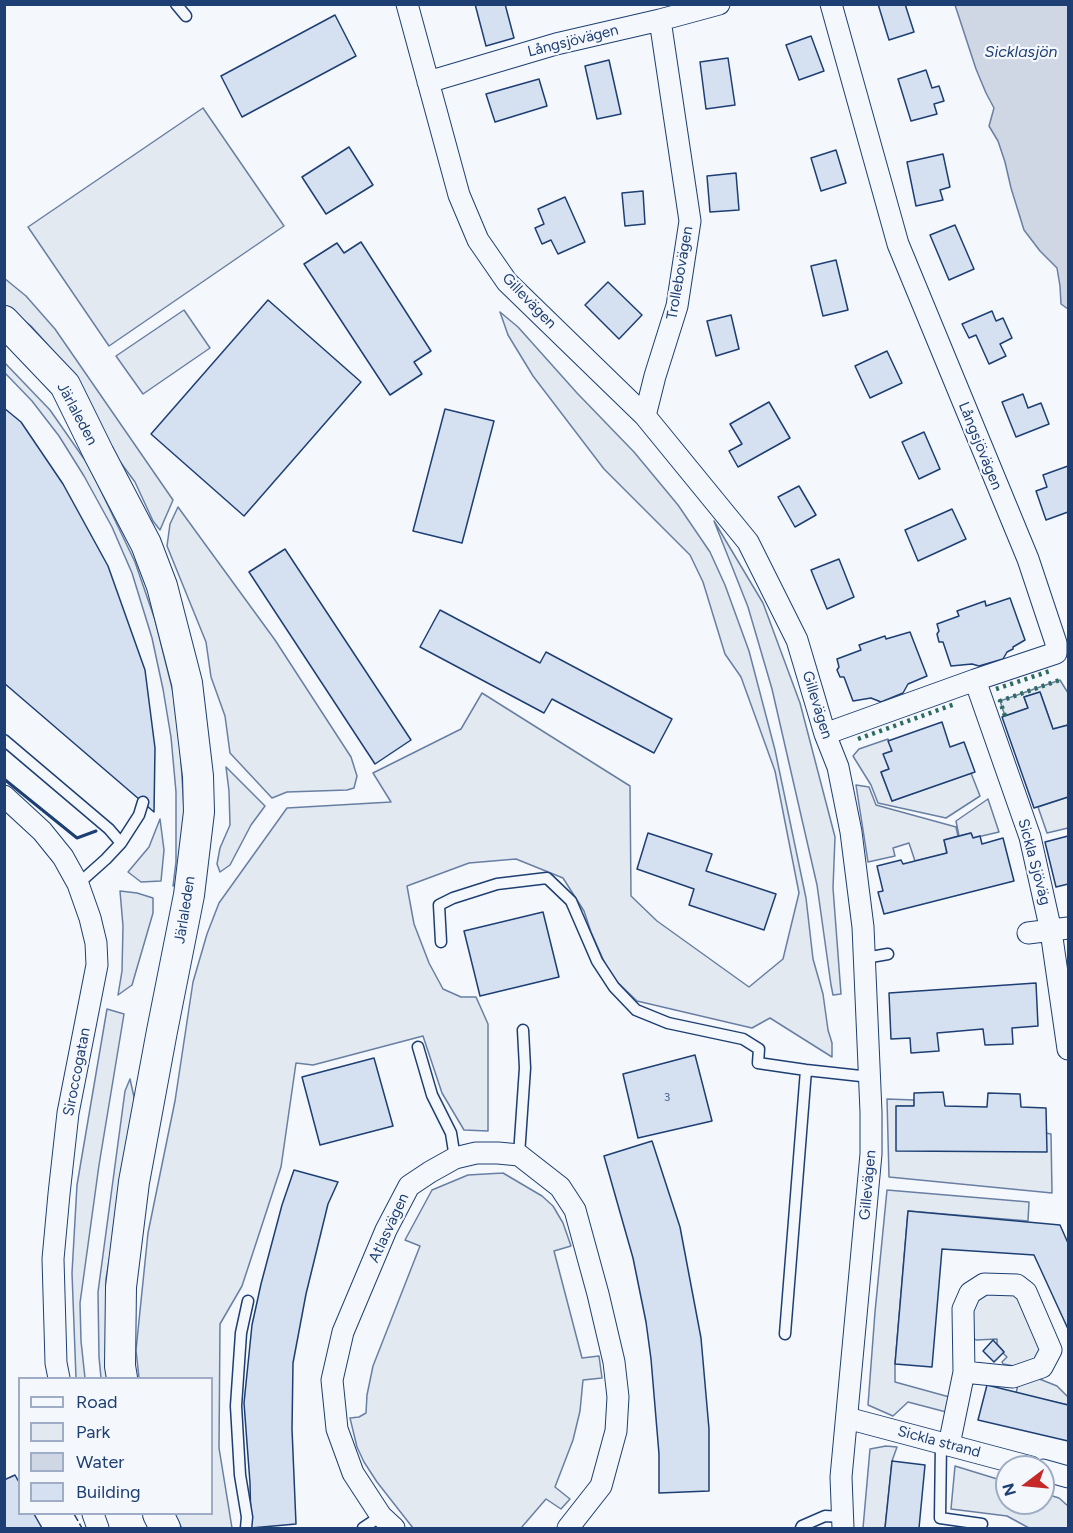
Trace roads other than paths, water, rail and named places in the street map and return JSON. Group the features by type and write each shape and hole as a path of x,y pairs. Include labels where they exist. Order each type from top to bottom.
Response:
{"main road":[{"name":"Järlaleden","path":"4,321 64,385 146,544 162,585 187,683 198,776 199,812 189,895 134,1182 121,1298 120,1366 123,1377"},
{"name":"Järlaleden","path":"4,348 50,394 99,454"}],"street":[{"name":"Gillevägen","path":"407,4 459,195 478,240 507,282 645,416 748,542 797,640 825,734 838,767 850,831 863,927 871,1154 841,1477 843,1522"},
{"name":"Långsjövägen","path":"428,82 556,44 719,4"},
{"name":"Långsjövägen","path":"825,734 1056,653 1056,643 1028,559 898,244 831,4"},
{"name":"Trollebovägen","path":"645,416 677,306 690,221 660,20"},
{"name":"Sickla Sjöväg","path":"975,680 1060,929 1068,1049"},
{"name":"Siroccogatan","path":"4,796 42,831 63,857 78,884 96,943 98,965 68,1113 53,1259 56,1363 59,1377"},
{"path":"1028,933 1060,929"},
{"name":"Atlasvägen","path":"388,1522 353,1473 337,1429 332,1380 343,1332 386,1230 409,1186 455,1158 476,1153 519,1155"},
{"path":"519,1155 560,1187 575,1210 614,1362 618,1397 616,1431 601,1486 568,1528"},
{"path":"945,1444 964,1372 963,1309 970,1293 984,1284 1017,1285 1026,1292 1051,1350 1042,1367 1013,1377 964,1372"},
{"name":"Sickla strand","path":"847,1418 995,1457"}],"lane":[{"path":"176,4 186,16"},
{"path":"4,740 109,829 121,843"},
{"path":"78,884 121,843 139,815 143,802"},
{"path":"441,942 439,905 496,884 547,878 571,901 597,962 614,987 636,1010 668,1023 743,1040 759,1049 758,1063 870,1077"},
{"path":"865,958 888,954"},
{"path":"519,1155 525,1068 523,1030"},
{"path":"418,1047 432,1095 451,1133 455,1158"},
{"path":"785,1334 806,1070"},
{"path":"246,1528 247,1517 240,1474 236,1406 241,1333 248,1301"},
{"path":"945,1444 940,1518 982,1524"},
{"path":"801,1528 825,1516 843,1522"},
{"path":"363,1528 388,1522"}],"water":[{"name":"Sicklasjön","path":"955,5 1068,5 1068,309 1061,304 1057,268 1024,230 998,141 989,126 994,108 976,69"}]}
